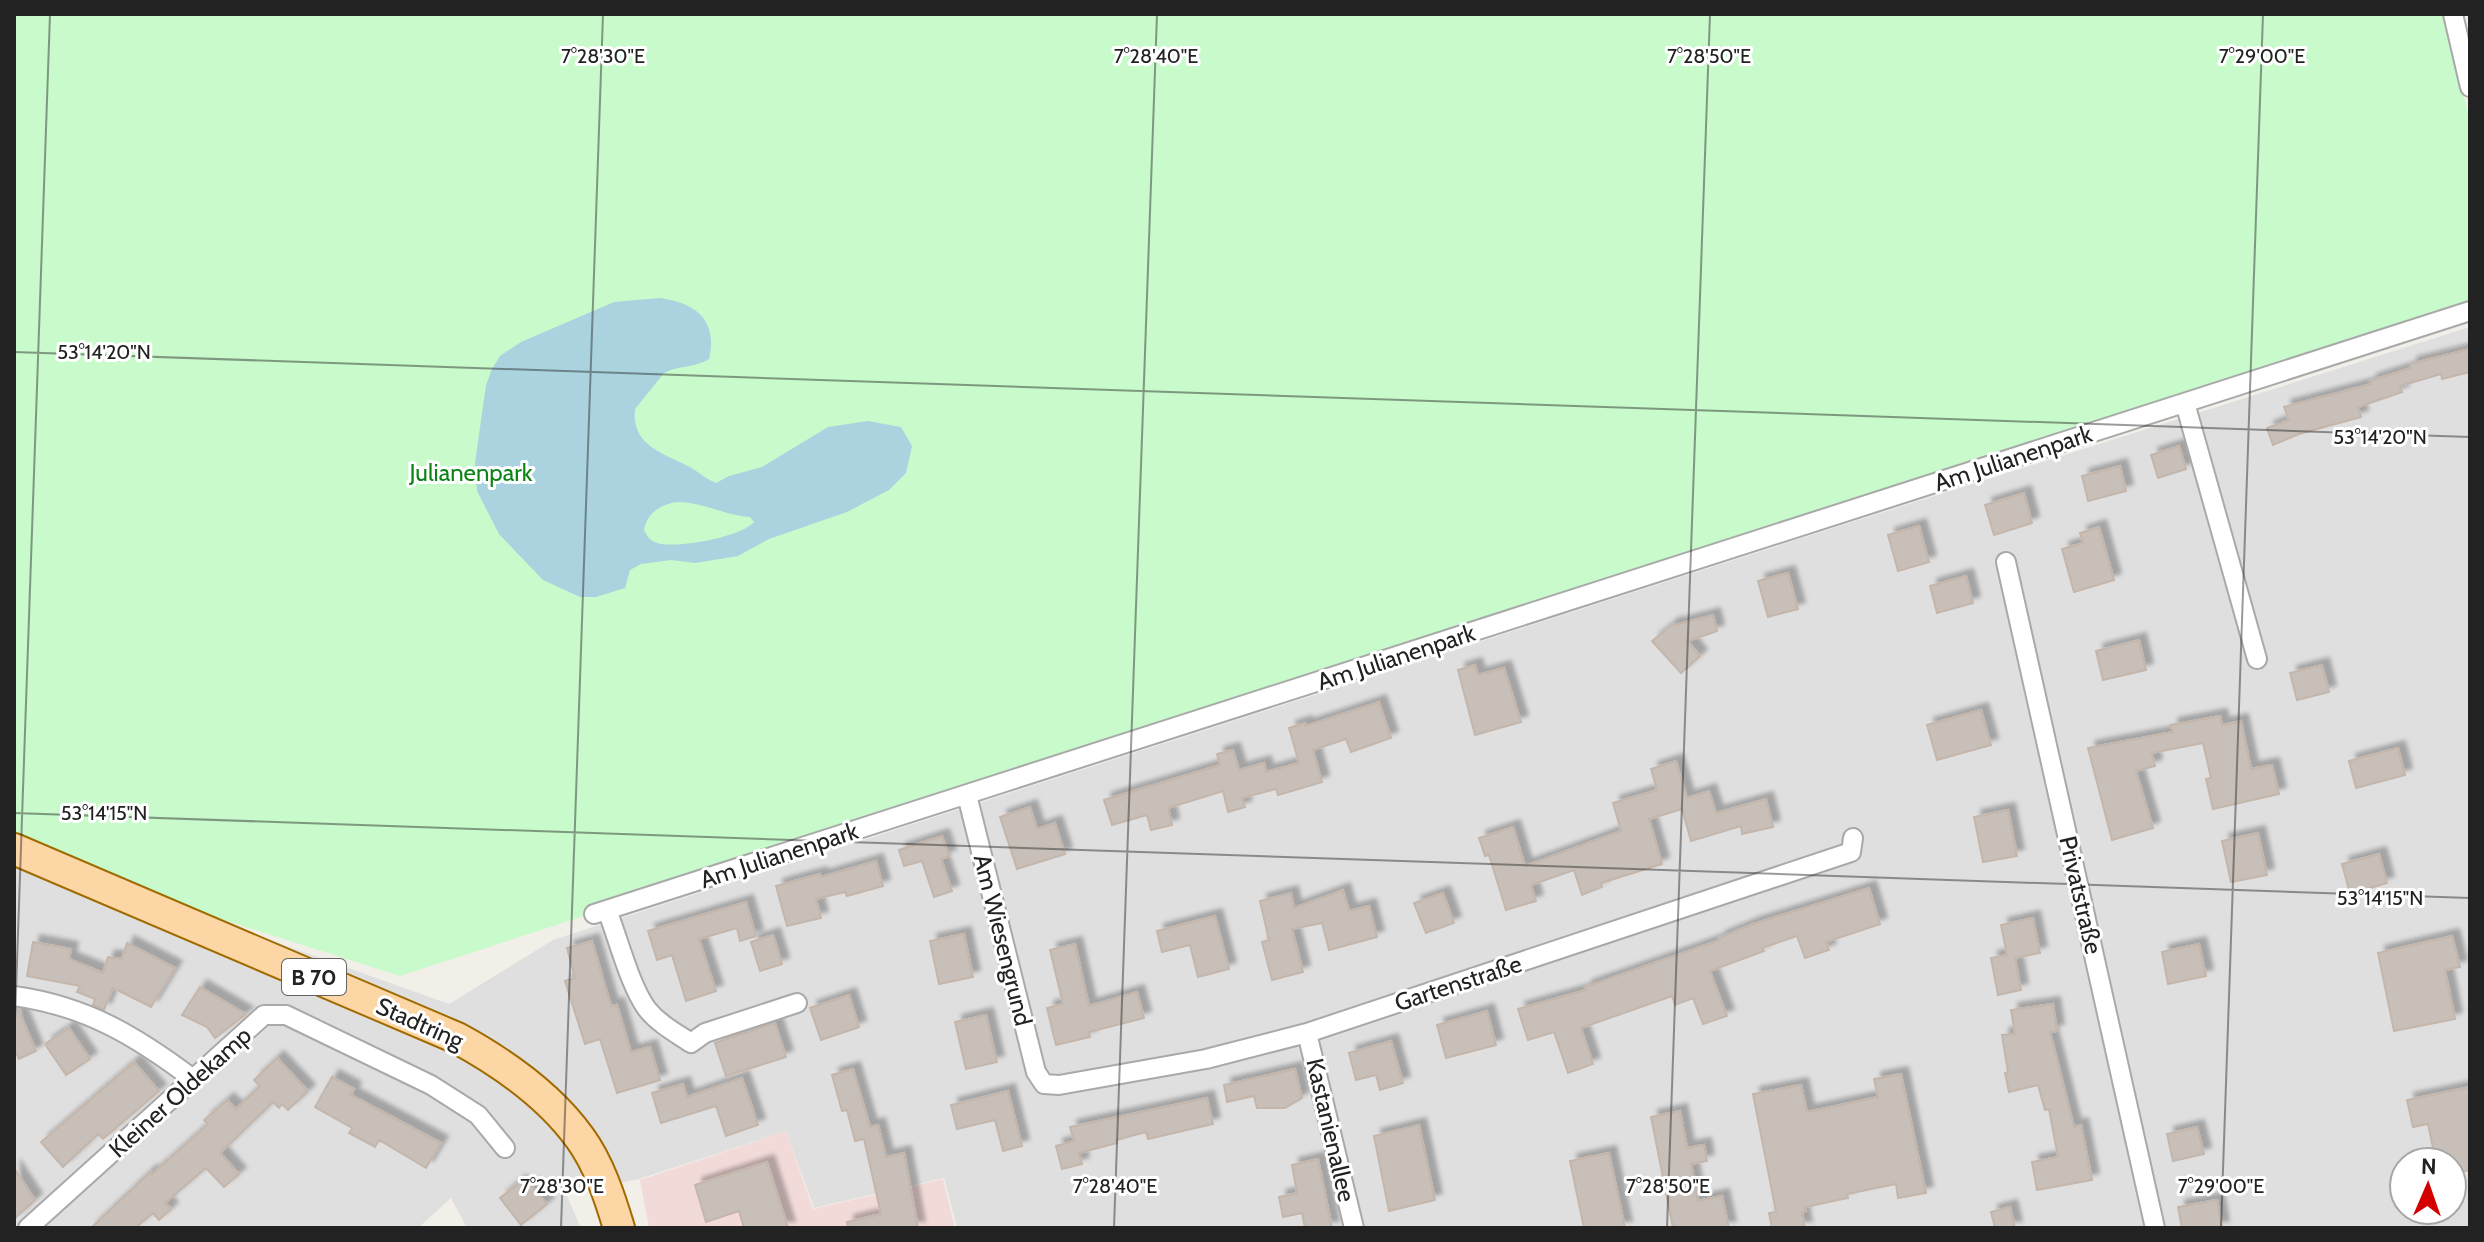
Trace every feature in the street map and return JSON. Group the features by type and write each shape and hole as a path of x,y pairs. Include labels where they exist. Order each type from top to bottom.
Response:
{"main road":[{"name":"Stadtring","path":"14,849 457,1038 492,1057 544,1099 581,1138 609,1195 619,1228"}],"street":[{"path":"2453,14 2470,87"},
{"name":"Am Julianenpark","path":"797,1003 705,1033 691,1043 666,1027 648,1010 600,912 2470,311"},
{"path":"2185,403 2257,659"},
{"name":"Privatstraße","path":"2006,562 2155,1228"},
{"name":"Am Wiesengrund","path":"967,795 1036,1072 1044,1084"},
{"name":"Gartenstraße","path":"1044,1084 1059,1085 1206,1059 1307,1033 1851,852 1853,838"},
{"path":"14,996 67,1006 110,1024 193,1079"},
{"name":"Kleiner Oldekamp","path":"28,1228 264,1015 286,1015 443,1092 478,1115 505,1148"},
{"name":"Kastanienallee","path":"1307,1033 1354,1228"}],"shaded area":[{"path":"2470,327 2470,1228 957,1228 944,1178 814,1208 786,1131 639,1179 566,1194 581,1228 467,1228 451,1198 418,1228 14,1228 14,834 130,890 449,1004 553,940 1852,522"},
{"path":"786,1131 813,1209 943,1179 955,1228 649,1228 640,1180"}],"green space":[{"name":"Julianenpark","path":"14,14 2445,14 2470,122 2470,302 400,976 130,890 14,839"}],"water":[{"path":"660,298 685,304 702,316 710,334 709,359 664,373 635,409 638,431 659,452 716,483 762,467 828,427 868,421 901,427 912,446 906,473 889,490 847,512 769,539 738,556 695,563 671,560 641,564 630,570 625,588 596,597 580,597 543,580 499,534 477,491 475,463 486,385 500,356 521,342 614,302","holes":["677,502 750,517 754,522 723,537 693,543 666,544 649,538 644,530 656,510"]}],"building":[{"path":"2470,349 2470,372 2442,379 2441,374 2400,386 2402,392 2358,407 2361,417 2299,434 2273,445 2267,428 2289,420 2284,407 2371,384 2370,381 2411,368 2410,364"},
{"path":"2179,446 2186,469 2158,478 2151,455"},
{"path":"2120,466 2126,491 2088,501 2082,476"},
{"path":"2024,493 2032,523 1994,535 1985,505"},
{"path":"1919,526 1929,562 1898,571 1888,535"},
{"path":"2099,527 2114,580 2074,592 2062,549 2083,543 2080,533"},
{"path":"1788,573 1798,609 1768,617 1758,581"},
{"path":"1966,576 1973,603 1937,613 1930,586"},
{"path":"1713,615 1717,631 1688,641 1700,656 1681,673 1652,641 1673,624"},
{"path":"2139,640 2146,670 2103,680 2096,651"},
{"path":"1475,665 1478,675 1504,668 1521,722 1475,735 1458,670"},
{"path":"2322,665 2329,692 2297,700 2290,673"},
{"path":"1379,702 1391,738 1351,752 1346,739 1313,750 1322,782 1278,795 1276,789 1242,798 1245,807 1228,812 1223,791 1168,808 1172,825 1151,830 1147,815 1112,825 1104,800 1220,765 1217,754 1233,750 1239,770 1264,763 1266,772 1299,763 1289,728 1305,723 1306,726"},
{"path":"1981,710 1991,745 1937,760 1927,725"},
{"path":"2220,716 2222,725 2241,721 2251,769 2272,765 2279,794 2213,809 2206,779 2211,778 2203,743 2152,753 2155,766 2136,771 2153,828 2112,840 2088,748 2173,732 2171,725"},
{"path":"2398,748 2405,775 2356,788 2349,761"},
{"path":"1676,761 1687,798 1709,791 1716,813 1766,799 1773,827 1742,834 1741,826 1691,841 1682,809 1649,819 1662,864 1601,883 1602,887 1582,895 1574,870 1531,885 1536,901 1506,910 1489,855 1485,856 1479,838 1513,827 1525,866 1621,831 1613,803 1657,790 1651,769"},
{"path":"1030,807 1037,829 1055,823 1065,854 1017,869 1000,817"},
{"path":"2008,810 2017,856 1983,862 1974,817"},
{"path":"2258,833 2267,875 2231,882 2222,841"},
{"path":"942,836 949,856 941,859 952,891 934,897 922,861 904,866 899,850"},
{"path":"2379,854 2387,883 2350,894 2342,864"},
{"path":"876,861 883,886 847,896 845,892 816,899 821,918 787,926 776,886"},
{"path":"1869,888 1880,924 1826,942 1829,950 1805,958 1797,936 1710,971 1727,1016 1703,1024 1693,998 1675,1005 1672,996 1581,1028 1593,1064 1568,1073 1554,1032 1528,1040 1518,1009 1586,990 1585,987 1720,940 1753,924"},
{"path":"1343,890 1349,911 1369,906 1377,937 1329,950 1322,923 1292,929 1303,972 1272,980 1262,942 1269,940 1260,901 1291,893 1294,908"},
{"path":"1443,893 1454,923 1426,933 1414,903"},
{"path":"746,902 756,936 740,941 737,928 699,939 716,991 686,1001 672,955 657,960 648,931"},
{"path":"1215,916 1229,969 1198,977 1190,945 1162,952 1157,931"},
{"path":"2033,918 2040,953 2015,958 2021,990 1998,995 1991,958 2007,955 2001,925"},
{"path":"964,934 973,977 939,984 930,941"},
{"path":"773,935 782,964 760,971 751,942"},
{"path":"2452,936 2460,967 2445,970 2455,1019 2394,1031 2378,953"},
{"path":"592,941 611,1006 617,1005 631,1052 650,1047 660,1080 617,1093 600,1039 585,1044 565,981 575,978 567,948"},
{"path":"33,942 71,949 69,959 103,973 108,957 122,959 127,943 175,968 151,1007 113,988 104,1010 93,1005 95,999 77,992 80,986 27,976"},
{"path":"1075,944 1089,1006 1137,992 1144,1018 1089,1032 1090,1037 1056,1045 1047,1008 1063,1004 1050,950"},
{"path":"2199,944 2206,976 2168,984 2162,952"},
{"path":"200,987 246,1014 215,1038 207,1027 182,1015"},
{"path":"849,995 859,1027 821,1040 810,1008"},
{"path":"2053,1004 2057,1031 2050,1032 2074,1127 2081,1125 2092,1180 2037,1190 2032,1162 2058,1157 2049,1109 2045,1110 2038,1085 2009,1092 2002,1035 2015,1034 2011,1010"},
{"path":"14,1008 18,1009 36,1051 19,1059 14,1048"},
{"path":"1487,1011 1496,1045 1446,1058 1437,1025"},
{"path":"986,1015 997,1062 966,1069 955,1022"},
{"path":"775,1023 786,1057 726,1076 715,1043"},
{"path":"69,1028 90,1059 66,1075 45,1044"},
{"path":"1391,1041 1403,1083 1380,1090 1376,1075 1356,1080 1349,1053"},
{"path":"277,1058 308,1091 288,1110 282,1104 279,1108 273,1102 220,1153 239,1174 224,1187 206,1168 165,1203 171,1209 159,1220 153,1213 135,1228 91,1228 150,1172 152,1174 208,1124 204,1120 227,1100 236,1109 260,1086 254,1080"},
{"path":"134,1062 159,1091 103,1139 98,1134 63,1167 41,1142"},
{"path":"853,1069 870,1127 878,1125 886,1157 904,1153 918,1228 848,1228 847,1222 881,1214 864,1139 855,1141 847,1110 842,1111 832,1075"},
{"path":"1295,1069 1302,1098 1285,1108 1257,1108 1254,1096 1227,1102 1224,1085"},
{"path":"1901,1074 1926,1193 1898,1198 1896,1184 1847,1194 1848,1198 1805,1207 1806,1211 1802,1212 1805,1228 1772,1228 1769,1213 1776,1212 1753,1094 1801,1085 1807,1112 1878,1097 1874,1079"},
{"path":"332,1077 354,1089 351,1095 441,1143 426,1168 379,1140 375,1147 349,1133 352,1128 315,1107"},
{"path":"742,1078 758,1125 726,1136 716,1106 661,1123 652,1093 683,1084 687,1097"},
{"path":"2470,1087 2470,1170 2468,1146 2433,1146 2428,1124 2413,1127 2407,1100"},
{"path":"1008,1091 1022,1146 1003,1151 995,1120 957,1129 951,1105"},
{"path":"1207,1098 1213,1124 1148,1139 1146,1132 1116,1140 1117,1143 1079,1153 1082,1164 1062,1169 1056,1146 1074,1141 1070,1127"},
{"path":"1680,1111 1687,1148 1704,1145 1707,1161 1691,1164 1698,1201 1722,1196 1729,1228 1673,1228 1651,1117"},
{"path":"1419,1125 1435,1200 1389,1211 1374,1136"},
{"path":"2197,1127 2204,1154 2173,1161 2167,1134"},
{"path":"1609,1153 1625,1228 1584,1228 1570,1161"},
{"path":"1318,1159 1332,1228 1305,1228 1302,1213 1283,1217 1279,1197 1297,1193 1292,1165"},
{"path":"767,1162 788,1228 744,1228 739,1211 706,1222 695,1185"},
{"path":"14,1168 35,1200 14,1219"},
{"path":"520,1182 525,1190 531,1185 547,1204 521,1225 500,1198"},
{"path":"2217,1200 2222,1228 2182,1228 2178,1207"},
{"path":"2010,1207 2015,1228 1995,1228 1991,1212"}]}
